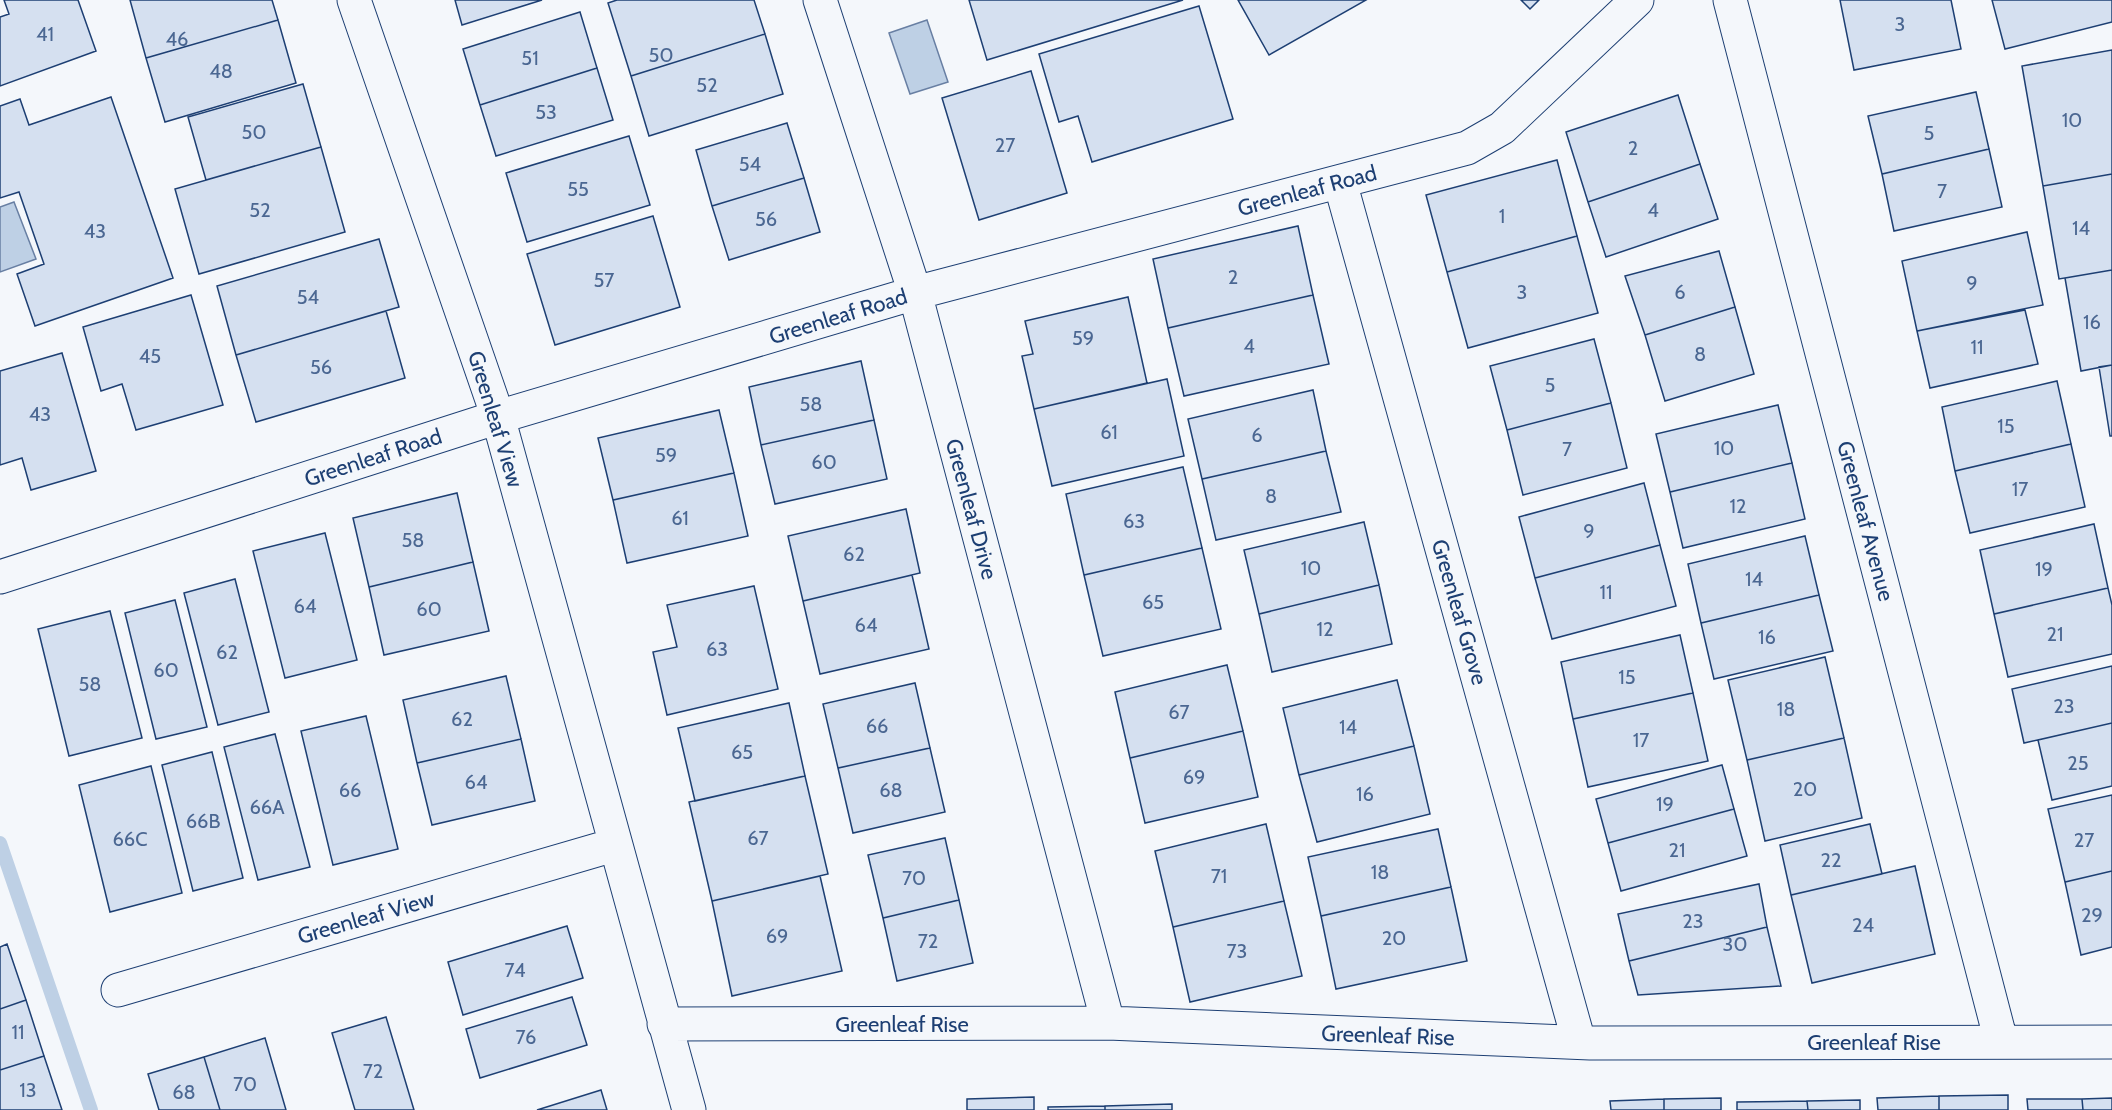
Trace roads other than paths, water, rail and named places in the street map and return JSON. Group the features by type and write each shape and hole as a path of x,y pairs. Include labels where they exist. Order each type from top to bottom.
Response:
{"street":[{"name":"Greenleaf View","path":"354,0 498,417 614,845 689,1110"},
{"name":"Greenleaf Drive","path":"820,0 915,293 1108,1023"},
{"name":"Greenleaf Road","path":"0,577 498,417 915,293 1467,148 1502,128 1637,0"},
{"name":"Greenleaf Avenue","path":"1730,0 2001,1041"},
{"name":"Greenleaf Grove","path":"1340,182 1579,1042"},
{"name":"Greenleaf View","path":"118,990 614,845"},
{"name":"Greenleaf Rise","path":"664,1024 1108,1023 1579,1042 2112,1042"}],"water":[{"path":"927,20 948,82 910,94 889,33"},
{"path":"14,202 36,259 0,272 0,207"}],"waterway":[{"path":"0,843 91,1110"}]}
